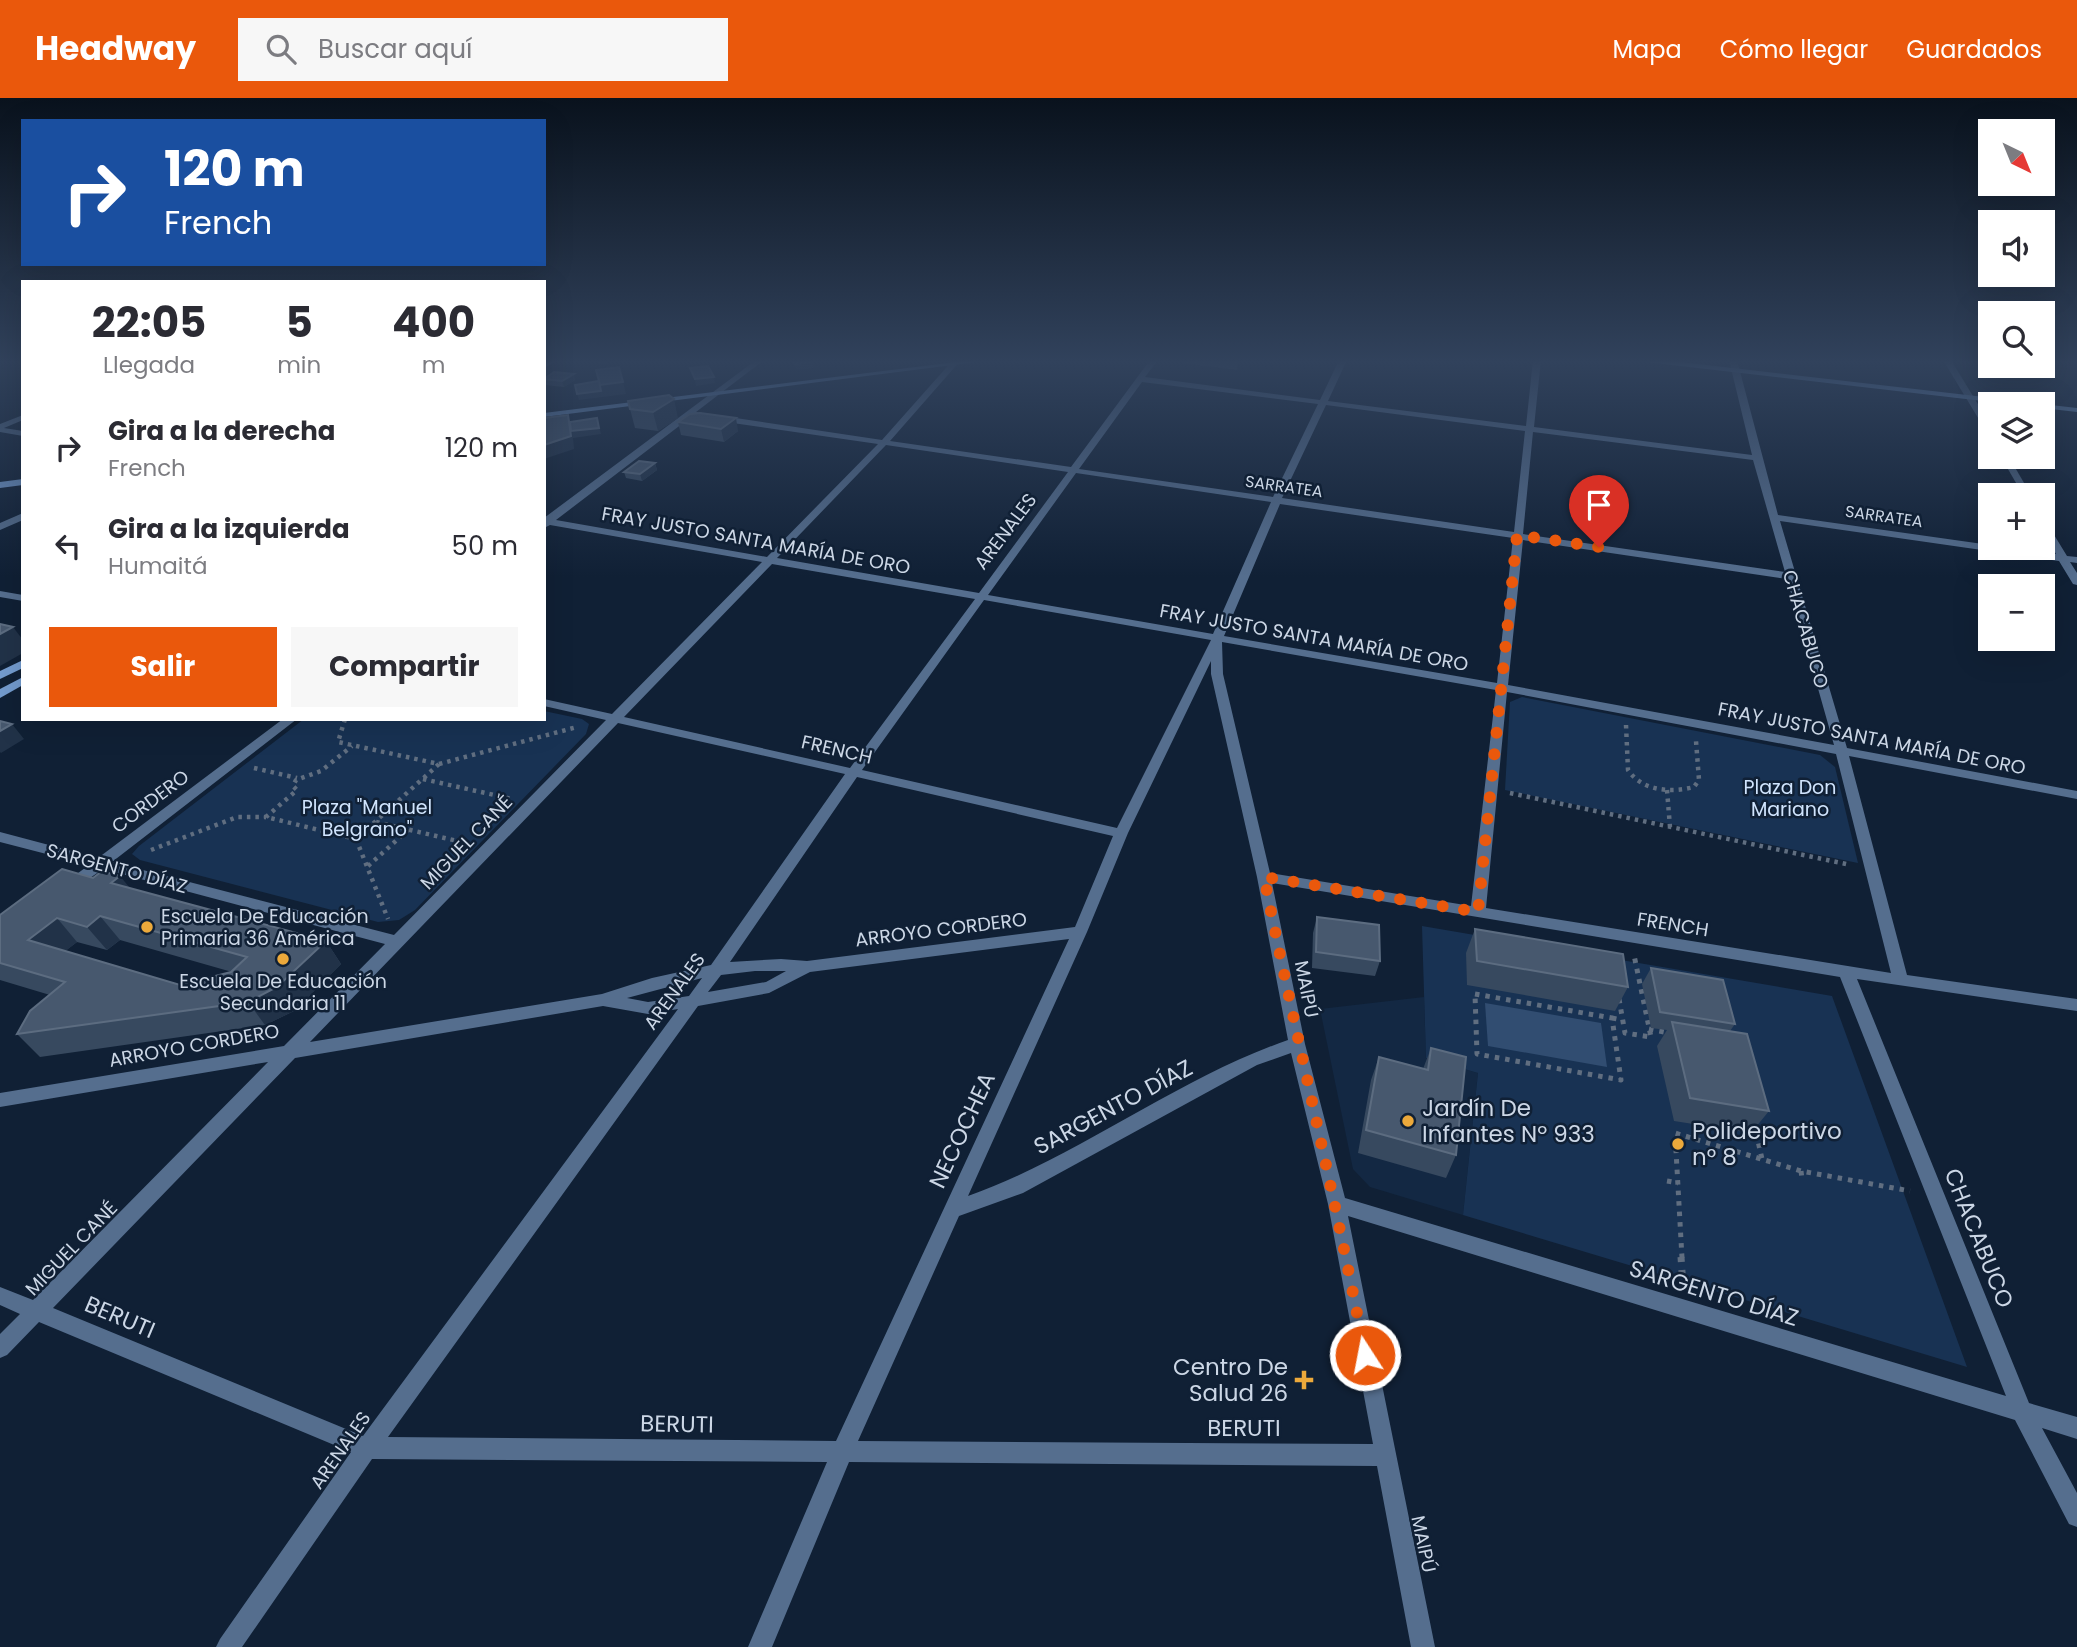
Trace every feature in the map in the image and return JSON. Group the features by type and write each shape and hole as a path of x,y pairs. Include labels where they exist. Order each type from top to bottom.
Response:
{"main road":[{"path":"0,485 21,482"},
{"path":"0,676 21,664"},
{"path":"0,694 21,681"}],"street":[{"path":"546,522 666,432"},
{"name":"SARRATEA","path":"812,432 1790,576"},
{"name":"MIGUEL CANÉ","path":"0,1348 893,432"},
{"name":"ARENALES","path":"228,1647 367,1448 693,1002 853,773 1102,432"},
{"name":"MAIPÚ","path":"1309,432 1276,500 1217,638 1217,674 1264,877 1297,1044 1337,1204 1423,1647"},
{"path":"1478,912 1528,432"},
{"path":"1561,432 1757,458"},
{"name":"CHACABUCO","path":"1751,432 1841,750 1901,980"},
{"path":"0,527 21,517"},
{"name":"SARRATEA","path":"1774,517 1978,546"},
{"name":"FRAY JUSTO SANTA MARÍA DE ORO","path":"546,522 1501,687 2077,794"},
{"path":"2055,544 2077,582"},
{"name":"SARRATEA","path":"2055,557 2077,560"},
{"path":"0,594 21,598"},
{"name":"NECOCHEA","path":"760,1647 842,1452 1080,932 1121,833 1217,638"},
{"name":"FRENCH","path":"546,702 1121,833"},
{"name":"CORDERO","path":"56,898 288,721"},
{"name":"SARGENTO DÍAZ","path":"0,838 396,941"},
{"name":"FRENCH","path":"1264,877 1846,972 2077,1005"},
{"name":"ARROYO CORDERO","path":"0,1100 603,1000 653,982 716,970 768,963 807,967 1080,932"},
{"name":"ARROYO CORDERO","path":"603,1000 648,1008 693,1002 769,987 807,967"},
{"name":"CHACABUCO","path":"1846,972 2022,1411 2077,1516"},
{"name":"SARGENTO DÍAZ","path":"951,1211 1017,1187 1251,1060 1297,1044"},
{"name":"SARGENTO DÍAZ","path":"1337,1204 2077,1428"},
{"name":"BERUTI","path":"0,1296 367,1448 1384,1455"}],"path":[{"path":"1626,710 1628,771 1645,784 1667,790 1695,787 1699,780 1694,723"},
{"path":"344,721 338,743 439,764 614,717"},
{"path":"232,764 298,778 321,771 352,746"},
{"path":"356,839 439,764"},
{"path":"265,817 298,790 293,786 298,778"},
{"path":"423,779 530,803"},
{"path":"1490,789 1872,870"},
{"path":"1667,790 1670,827"},
{"path":"147,850 193,836 237,817 265,817 356,839"},
{"path":"375,821 486,848"},
{"path":"368,866 409,830"},
{"path":"356,839 396,941"},
{"path":"1618,995 1625,1033 1651,1041 1631,937"},
{"path":"1612,1018 1621,1080 1477,1054 1475,994 1612,1018 1622,1020"},
{"path":"1649,1029 1673,1033"},
{"path":"1753,1121 1763,1160"},
{"path":"1684,1309 1675,1133 1801,1171 1935,1196"},
{"path":"1801,1171 1802,1179"},
{"path":"1667,1181 1678,1183"}],"shaded area":[{"name":"Jardín De Infantes Nº 933","path":"1424,997 1426,1058 1478,1073 1463,1215 1370,1187 1353,1169 1320,1009"},
{"path":"1485,1003 1601,1023 1607,1067 1488,1046"}],"green space":[{"name":"Plaza Don Mariano","path":"1522,697 1820,755 1835,767 1858,863 1505,790 1510,702"},
{"name":"Plaza \"Manuel Belgrano\"","path":"546,711 582,719 589,724 586,734 415,910 399,920 378,922 140,860 132,854 301,721 546,721"},
{"name":"Polideportivo n° 8","path":"1422,926 1832,996 1967,1367 1463,1215 1478,1073 1426,1058"}],"building":[{"path":"546,432 570,432 571,436 546,444"},
{"path":"639,461 655,463 640,474 624,472"},
{"path":"0,624 13,627 0,634"},
{"path":"0,721 12,724 0,731"},
{"path":"62,869 93,878 102,871 120,876 111,883 326,941 277,987 248,1002 17,1034 30,1011 65,982 0,963 0,915","holes":["100,916 247,957 231,972 180,985 28,940 57,918 87,927"]},
{"path":"1317,917 1379,925 1380,961 1316,952"},
{"path":"1475,929 1623,954 1628,987 1477,961"},
{"path":"1651,968 1723,980 1735,1024 1660,1012"},
{"path":"1672,1022 1747,1034 1769,1111 1690,1098"},
{"path":"1431,1048 1466,1057 1456,1155 1366,1130 1379,1057 1428,1070"}],"place":[{"name":"Escuela De Educación Primaria 36 América","path":"147,927"},
{"name":"Escuela De Educación Secundaria 11","path":"283,959"},
{"name":"Jardín De Infantes Nº 933","path":"1408,1121"},
{"name":"Polideportivo n° 8","path":"1678,1144"},
{"name":"Centro De Salud 26","path":"1304,1380"}],"route":[{"path":"1365,1355 1337,1204 1297,1044 1264,877 1478,912 1517,535 1599,547"}]}
